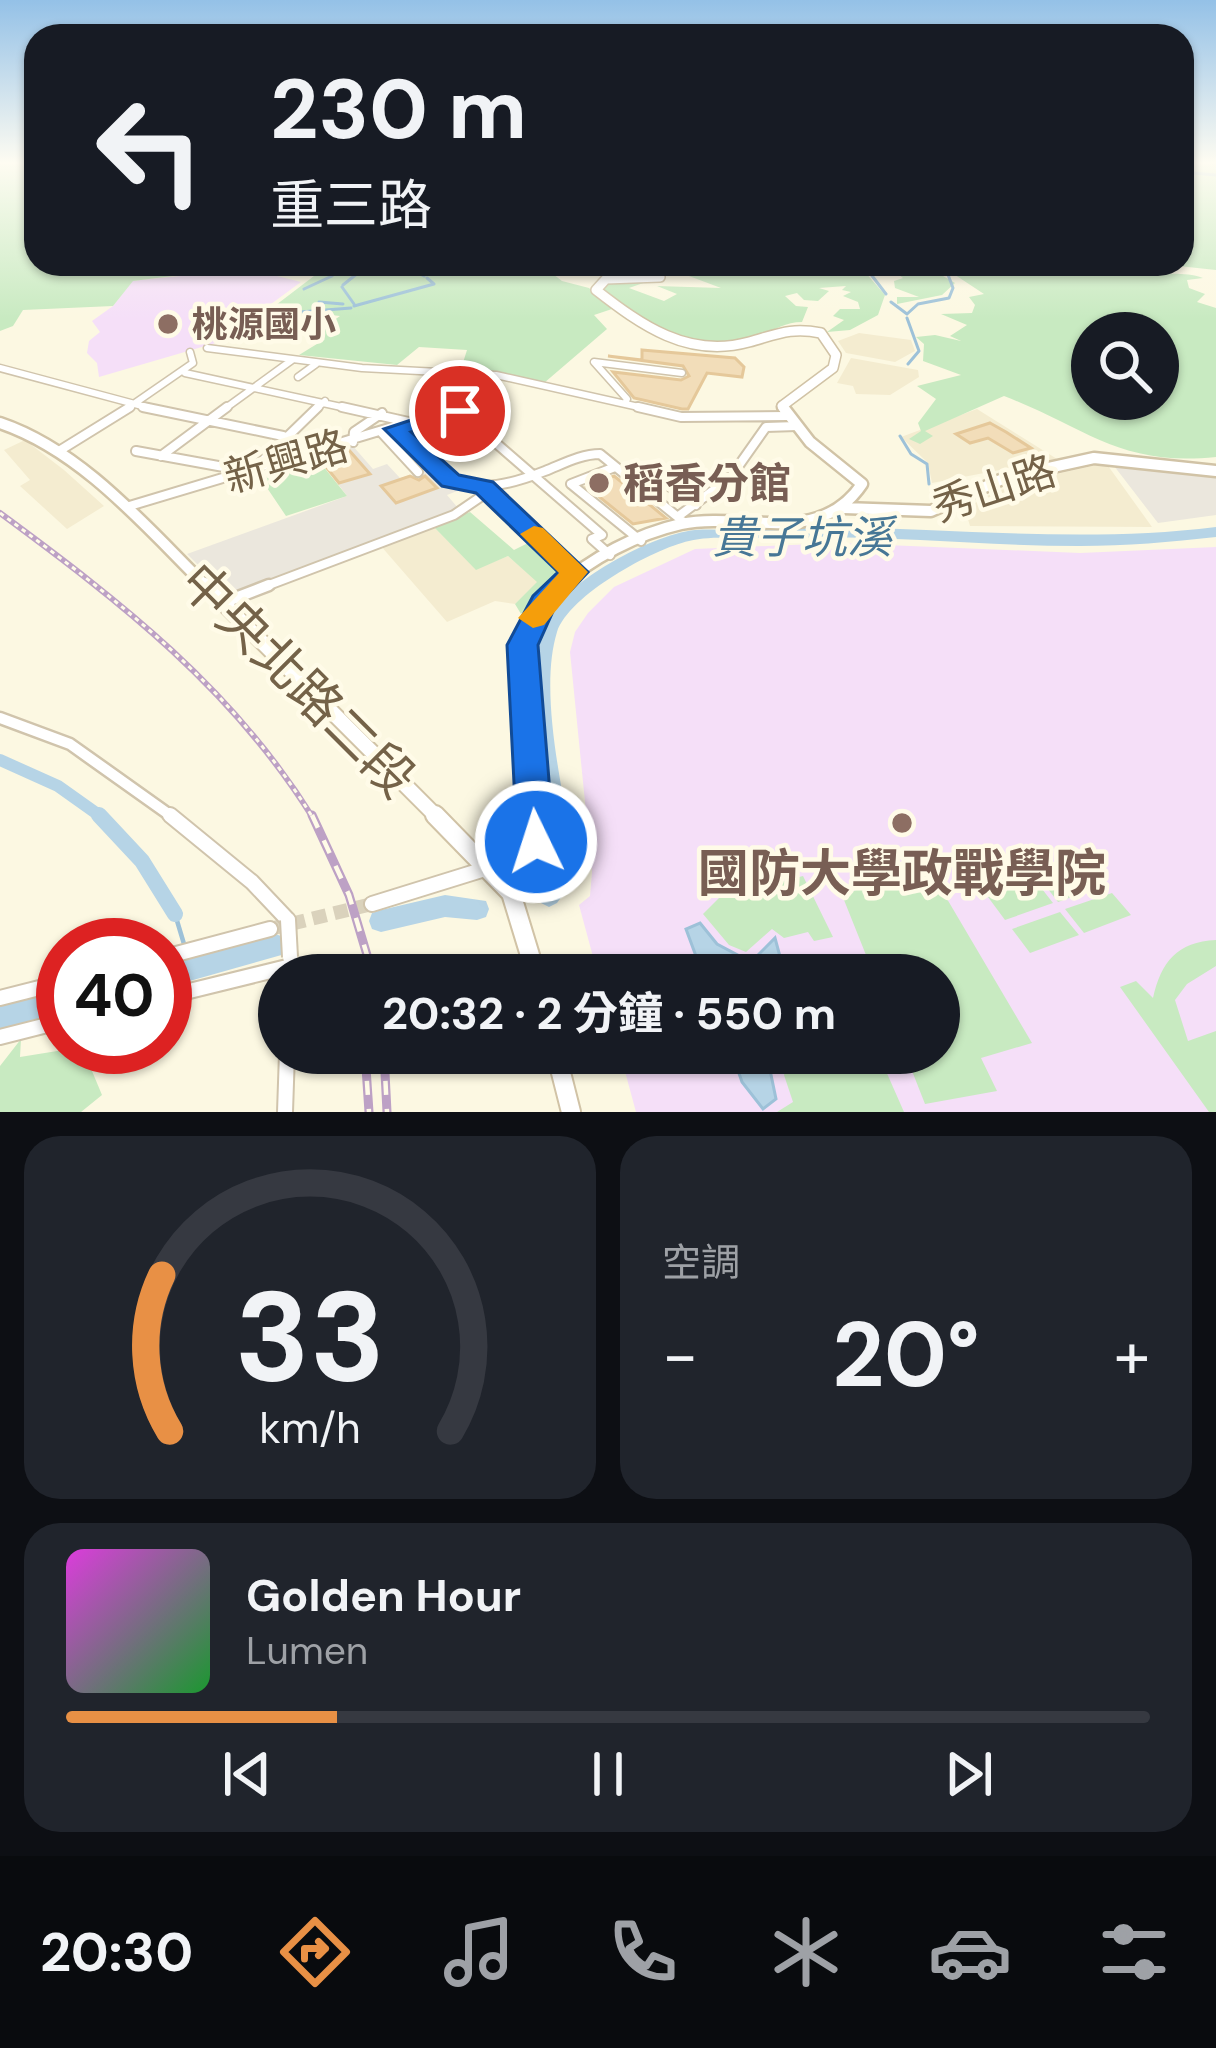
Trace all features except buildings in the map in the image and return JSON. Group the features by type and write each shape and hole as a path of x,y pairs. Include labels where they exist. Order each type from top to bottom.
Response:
{"street":[{"path":"658,276 606,279 596,285 598,294 668,340 731,346 791,327 816,330 828,340 836,355 833,368 785,399 782,406 825,456 861,479 860,490 844,508"},
{"path":"207,347 316,364 507,377 696,419 787,416"},
{"path":"59,451 184,373 193,363 190,352"},
{"path":"161,456 292,360"},
{"path":"625,404 594,362 682,373"},
{"path":"298,377 316,364"},
{"path":"0,368 136,406 283,436"},
{"path":"184,373 414,423"},
{"path":"0,380 15,375"},
{"path":"136,452 250,472 325,400"},
{"path":"395,429 484,408"},
{"path":"353,442 354,432 382,413"},
{"name":"中央北路二段","path":"0,423 30,432 59,451 126,507 488,868 511,893 530,954"},
{"path":"511,893 532,872 536,842 522,645 543,603 574,572 683,519 730,478 759,432 775,425 797,426"},
{"name":"新興路","path":"126,507 395,429 451,481 489,488 574,572"},
{"path":"382,433 418,472"},
{"path":"489,437 602,535 592,539 610,555"},
{"path":"220,604 454,515 489,488 588,454 600,454 683,519"},
{"name":"秀山路","path":"683,519 807,521 844,508 932,511 1007,477 1094,458 1216,471"},
{"path":"615,467 571,484 641,541"},
{"path":"658,478 696,505"},
{"path":"0,718 70,744 242,874 288,920 289,954"},
{"path":"372,904 488,868"},
{"path":"192,950 270,929"},
{"path":"192,990 258,974"},
{"path":"0,998 36,989"},
{"path":"0,1037 36,1028"},
{"path":"285,1112 286,1074"},
{"path":"562,1074 572,1112"}],"shaded area":[{"name":"桃源國小","path":"277,276 301,282 219,342 99,377 97,363 87,353 89,341 100,332 92,321 113,306 132,281"},
{"path":"859,333 911,340 915,351 895,362 846,353 838,341"},
{"path":"851,358 918,370 919,377 890,395 856,394 853,386 837,383"},
{"path":"977,409 1057,459 932,483 928,463 901,437"},
{"path":"25,440 104,506 67,529 20,486 30,480 4,450"},
{"path":"352,445 373,469 387,464 400,478 431,469 457,491 447,495 458,508 229,596 187,554 347,496 317,456"},
{"path":"1111,462 1216,475 1216,515 1158,523"},
{"path":"1106,463 1152,527 970,526 965,509 987,496 1021,482"},
{"path":"433,526 476,569 508,556 538,582 515,604 495,601 447,622 380,545"},
{"name":"國防大學政戰學院","path":"838,543 1080,553 1216,547 1216,1112 636,1112 626,1074 960,1074 960,954 592,954 579,905 590,896 592,872 570,652 575,632 614,587 695,549"}],"green space":[{"path":"0,215 24,215 24,276 172,276 133,281 113,306 23,310 13,326 0,331"},
{"path":"1194,215 1216,215 1216,270 1194,268"},
{"path":"314,276 556,276 589,288 612,309 594,315 607,329 544,383 461,369 467,350 419,347 397,365 299,355 325,339 313,335 340,316 331,315 308,331 255,331 251,324"},
{"path":"689,276 868,276 885,295 878,315 850,330 827,332 844,320 833,316 840,309 860,309 858,302 843,296 851,292 842,290 846,286 819,288 829,291 818,301 804,300 797,293 785,296 796,306 808,307 802,322 757,338 721,343 665,332 631,315 601,291 603,282 649,281 629,288 664,301 677,294 657,286 721,288"},
{"path":"900,276 943,276 955,283 942,295 897,304 897,297 919,297 895,288 894,281"},
{"path":"957,276 1203,278 1187,280 1189,288 1205,294 1197,302 1216,308 1216,457 1183,459 1129,451 1004,396 925,431 933,436 920,444 909,439 921,431 918,423 936,399 917,386 961,375 923,361 924,344 916,337 935,335 961,341 950,336 967,325 941,314 972,313 975,305 969,297 984,294"},
{"path":"315,456 347,496 286,516 257,473"},
{"path":"470,512 514,550 534,540 562,568 521,614 515,604 537,582 508,556 476,570 433,526"},
{"path":"1086,864 1105,885 1058,902 1041,880"},
{"path":"927,865 1032,1043 981,1058 997,1091 925,1104 913,1074 960,1074 960,954 866,954 842,895"},
{"path":"803,876 833,937 814,941 808,932 784,938 772,929 746,952 729,945 703,914 719,898"},
{"path":"1035,880 1053,903 1005,920 988,897"},
{"path":"1112,893 1131,915 1084,933 1065,909"},
{"path":"1060,912 1079,935 1030,953 1012,929"},
{"path":"1216,940 1216,966 1187,984 1175,1000 1188,1041 1216,1031 1216,1112 1209,1112 1120,987 1136,981 1153,998 1173,956 1191,945"},
{"path":"21,1039 20,1057 36,1054 36,1074 93,1074 102,1095 81,1112 0,1112 0,1066"},
{"path":"887,1074 904,1112 777,1112 793,1102 784,1075"}],"water":[{"path":"700,923 717,944 736,954 695,954 686,929"},
{"path":"775,938 779,954 759,954"},
{"path":"739,1074 771,1074 776,1099 763,1109"}],"waterway":[{"path":"304,289 332,276"},
{"path":"343,285 354,276"},
{"path":"872,276 886,294"},
{"path":"891,302 907,314 918,304 949,298 953,288 948,276"},
{"path":"354,306 434,284 427,278"},
{"path":"342,287 354,304"},
{"path":"319,302 343,304"},
{"path":"287,313 351,308"},
{"path":"907,318 919,351 908,364"},
{"path":"900,436 911,454 927,464 929,484"},
{"name":"貴子坑溪","path":"549,896 565,875 543,719 547,635 558,612 608,573 666,543 696,535 834,532 1126,541 1216,532"},
{"path":"0,760 58,786 99,815"},
{"path":"99,815 103,818"},
{"path":"99,815 142,861 175,914"},
{"name":"貴子坑溪","path":"381,921 445,906 477,909"},
{"path":"175,914 176,918"},
{"name":"貴子坑溪","path":"192,969 276,946"},
{"name":"貴子坑溪","path":"0,1019 36,1009"}],"tunnel":[{"path":"270,929 372,904"}],"railway":[{"path":"0,513 89,580 211,688 282,772 313,818"},
{"path":"312,815 349,895 367,954"},
{"path":"366,1074 369,1112"},
{"path":"385,1074 387,1112"}],"slow traffic":[{"path":"533,618 574,572 534,534"}],"place":[{"name":"桃源國小","path":"168,324"},
{"name":"稻香分館","path":"599,483"},
{"name":"國防大學政戰學院","path":"902,823"}],"route":[{"path":"460,411 395,429 451,481 484,487 574,572 543,603 522,645 536,842"}]}
